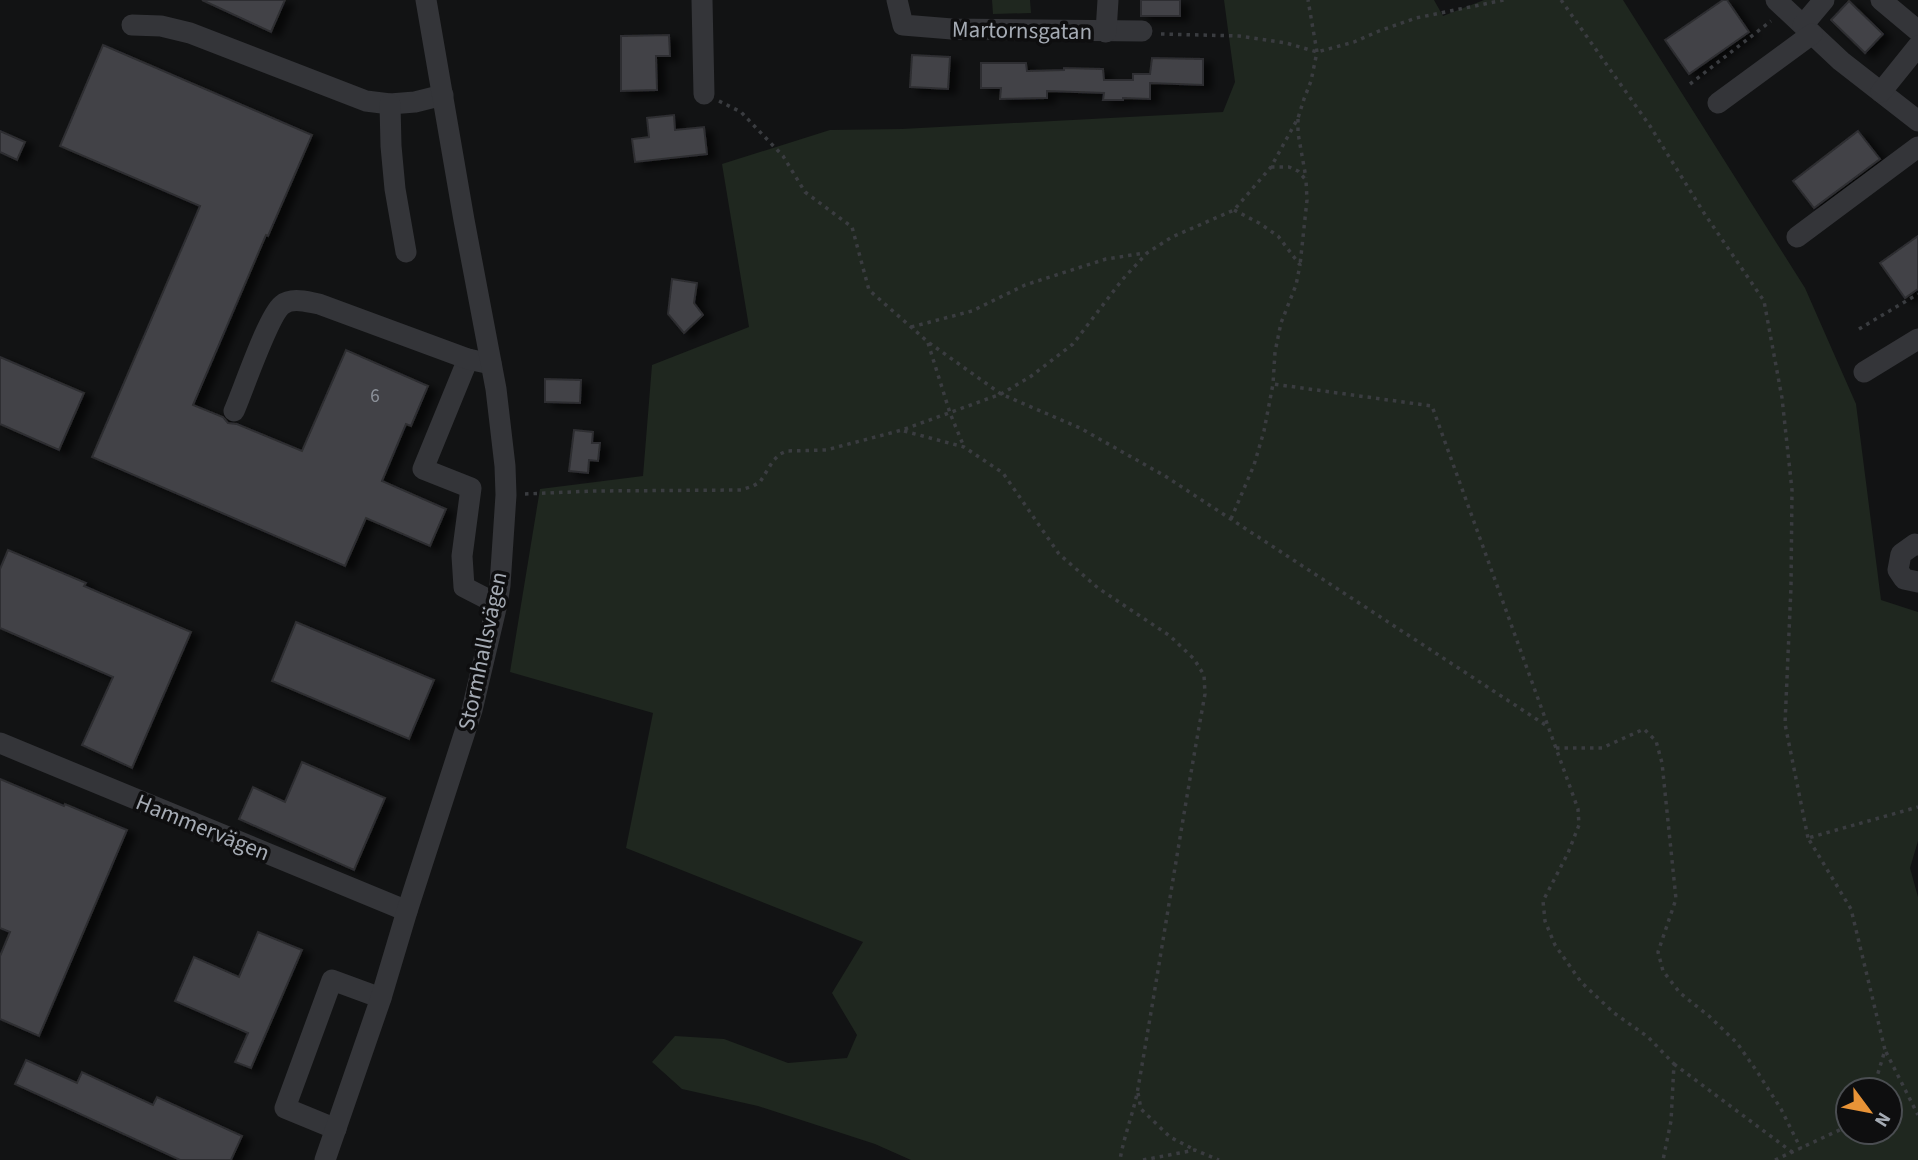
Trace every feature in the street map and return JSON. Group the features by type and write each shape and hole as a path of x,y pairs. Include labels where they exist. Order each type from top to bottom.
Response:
{"street":[{"name":"Stormhallsvägen","path":"325,1160 381,998 472,710 497,604 503,547 506,495 500,425 426,0"},
{"path":"702,0 704,94"},
{"name":"Martornsgatan","path":"897,0 903,25 953,29 1142,32"},
{"path":"1106,32 1108,0"},
{"path":"1718,103 1808,29 1825,0"},
{"path":"1881,0 1914,19"},
{"path":"1781,5 1841,61 1918,121"},
{"path":"132,25 161,26 190,33 366,100 390,104 415,102 443,95"},
{"path":"1881,92 1918,46"},
{"path":"390,104 395,189 406,252"},
{"path":"1797,237 1918,147"},
{"path":"234,411 272,318 282,304 298,300 319,304 468,359 491,364"},
{"path":"1864,372 1918,339"},
{"path":"468,359 423,469 471,488 462,556 464,587 497,604"},
{"path":"1918,545 1914,544 1901,554 1898,570 1904,579 1918,582"},
{"name":"Hammervägen","path":"0,743 407,911"},
{"path":"336,1129 285,1108 332,980 381,998"}],"path":[{"path":"506,495 593,491 741,490 760,482 773,461 787,451 826,450 902,430 1001,394 1030,377 1073,344 1122,280 1147,253 1172,237 1234,210 1271,167 1298,118 1311,81 1317,52 1308,0"},
{"path":"1142,32 1239,36 1286,43 1317,52 1354,42 1416,18 1504,0"},
{"path":"1561,0 1650,126 1703,214 1764,301 1782,398 1792,489 1785,724 1808,838 1851,909 1885,1050 1918,1115"},
{"path":"1690,84 1781,5"},
{"path":"704,94 741,112 783,156 805,192 852,227 869,290 928,342 1001,394 1080,428 1165,476 1549,727"},
{"path":"1231,519 1254,465 1264,431 1281,323 1296,285 1300,265 1307,200 1298,118"},
{"path":"1271,167 1289,167 1298,171 1306,180"},
{"path":"1234,210 1278,236 1300,265"},
{"path":"911,327 972,311 1025,285 1106,259 1147,253"},
{"path":"1859,330 1918,294"},
{"path":"928,342 950,414 964,447"},
{"path":"1273,384 1432,406 1578,808 1579,825 1543,901 1545,921 1555,944 1581,982 1614,1013 1648,1037 1674,1064 1792,1152"},
{"path":"902,430 964,447 1003,473 1059,554 1098,588 1170,636 1194,659 1204,675 1205,694 1169,895 1138,1092 1120,1160"},
{"path":"1556,748 1602,748 1644,729 1656,741 1662,762 1676,899 1658,952 1663,971 1680,993 1709,1016 1737,1044 1764,1082 1801,1149"},
{"path":"1808,838 1918,807"},
{"path":"1877,1076 1885,1050"},
{"path":"1663,1160 1671,1121 1674,1064"},
{"path":"1138,1092 1141,1109 1170,1137 1219,1160"},
{"path":"1775,1160 1834,1133"},
{"path":"1143,1160 1195,1150"}],"shaded area":[{"path":"992,0 1030,0 1031,13 993,14"},
{"path":"1224,0 1434,0 1443,16 1484,0 1623,0 1805,288 1856,404 1881,600 1918,612 1918,841 1910,868 1918,897 1918,1160 911,1160 875,1144 758,1106 682,1089 652,1062 675,1036 724,1039 788,1063 847,1058 857,1035 832,993 863,942 626,848 653,713 510,672 540,489 643,476 652,365 749,327 722,164 830,130 902,129 1223,112 1235,82"}],"building":[{"path":"202,0 285,0 271,32"},
{"path":"1141,0 1180,0 1180,16 1141,16"},
{"path":"1723,0 1727,0 1749,32 1689,74 1665,40"},
{"path":"1849,1 1883,34 1865,53 1831,20"},
{"path":"669,35 670,56 656,56 657,90 621,91 621,36"},
{"path":"103,45 312,135 193,405 223,417 228,423 237,424 302,451 346,350 428,386 411,426 406,424 382,481 446,509 430,546 366,518 345,566 92,457 200,206 60,146"},
{"path":"912,55 950,57 948,89 910,87"},
{"path":"1152,58 1203,59 1203,85 1150,83 1150,99 1123,100 1103,100 1104,93 1047,91 1047,98 1000,99 1001,88 981,88 981,63 1026,63 1027,71 1103,69 1104,80 1133,80 1133,74 1150,74"},
{"path":"674,115 675,130 704,127 707,154 635,162 632,139 649,137 647,118"},
{"path":"0,131 25,142 17,160 0,152"},
{"path":"1858,131 1880,159 1814,208 1793,181"},
{"path":"1918,236 1918,289 1905,298 1880,263"},
{"path":"672,279 697,283 694,303 703,315 684,333 668,314"},
{"path":"0,357 84,393 59,450 0,424"},
{"path":"545,379 581,380 580,403 545,402"},
{"path":"574,430 593,432 592,443 600,443 598,461 589,460 588,473 569,471"},
{"path":"8,550 191,632 132,768 82,745 113,677 0,628 0,569"},
{"path":"296,622 434,680 409,739 272,681"},
{"path":"302,762 385,798 354,870 239,819 253,787 285,802"},
{"path":"0,779 127,830 39,1036 0,1019 0,956 10,932 0,928"},
{"path":"258,932 302,950 251,1068 235,1062 248,1033 175,1001 194,957 239,977"},
{"path":"26,1060 77,1083 82,1072 153,1105 157,1097 242,1136 231,1160 180,1160 15,1084"}]}
